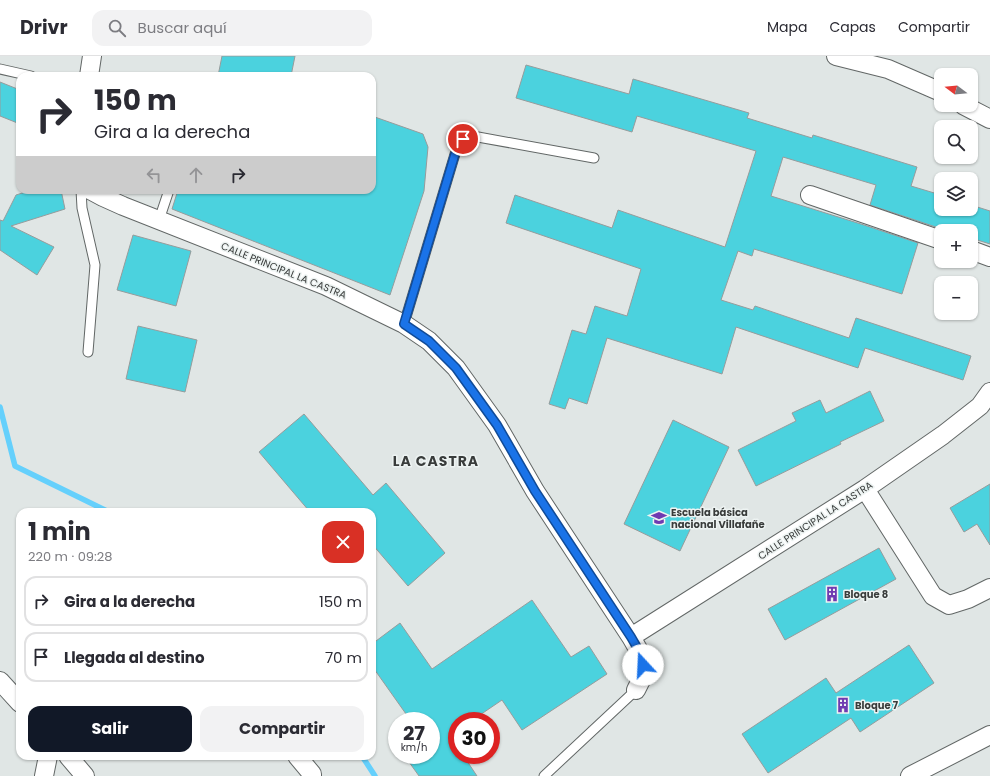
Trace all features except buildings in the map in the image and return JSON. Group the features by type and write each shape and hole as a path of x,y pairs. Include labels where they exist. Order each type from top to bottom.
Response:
{"street":[{"path":"90,72 92,56"},
{"path":"836,56 889,63 934,88"},
{"path":"976,112 990,119"},
{"name":"CALLE PRINCIPAL LA CASTRA","path":"97,194 123,206 326,286 404,324 429,341 456,368 497,425 535,491 631,637 642,656 644,674 636,690"},
{"path":"810,195 934,238"},
{"path":"978,253 990,257"},
{"name":"CALLE PRINCIPAL LA CASTRA","path":"631,637 865,489 943,435 980,406 990,392"},
{"path":"865,489 933,596 949,605 968,599 990,588"},
{"path":"0,681 16,699"},
{"path":"910,776 990,735"},
{"path":"44,776 47,760"},
{"path":"71,760 85,776"},
{"path":"300,760 312,776"}],"lane":[{"path":"0,69 16,73"},
{"path":"404,324 455,154 463,139 478,137 594,158"},
{"path":"81,194 82,208 95,265 88,352"},
{"path":"159,220 168,194"},
{"path":"544,776 636,690"}],"waterway":[{"path":"0,407 15,466 101,508"},
{"path":"365,760 375,776"}],"place":[{"name":"Escuela básica nacional Villafañe","path":"659,518"},
{"name":"Bloque 8","path":"832,594"},
{"name":"Bloque 7","path":"843,705"}],"district":[{"name":"LA CASTRA","path":"436,461"}],"route":[{"path":"463,139 455,154 404,324 429,341 456,368 497,425 535,491 631,637 642,656 643,665"}]}
